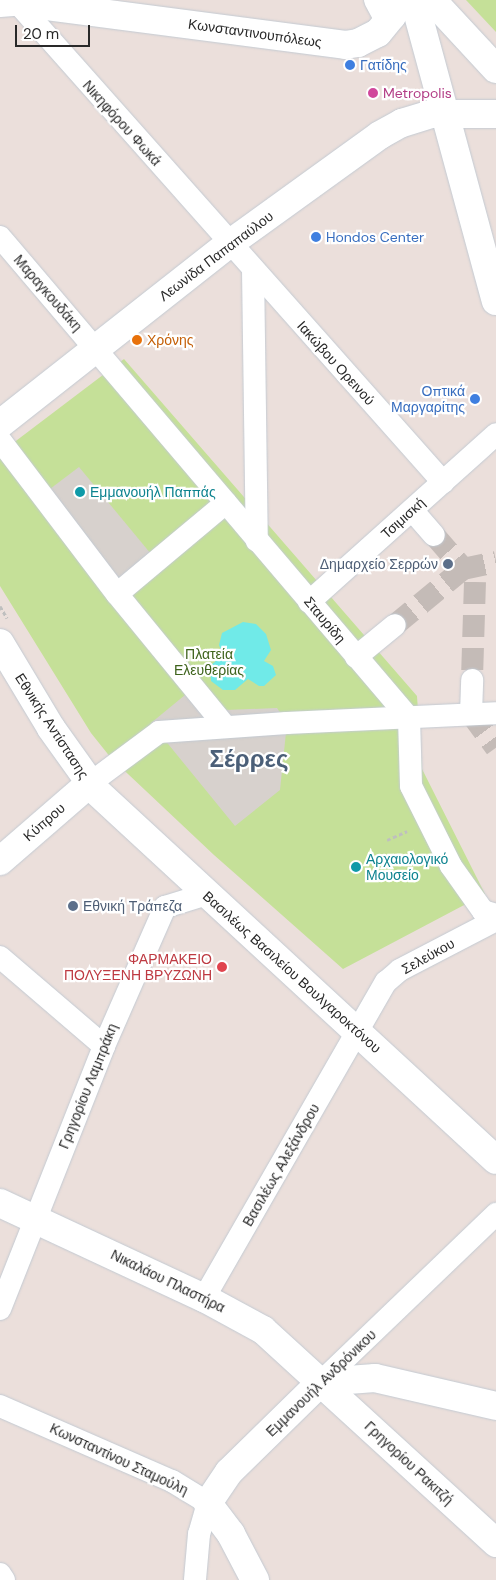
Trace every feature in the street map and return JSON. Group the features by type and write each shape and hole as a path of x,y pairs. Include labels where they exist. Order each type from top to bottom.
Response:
{"main road":[{"path":"414,0 496,301"},
{"path":"432,0 496,69"},
{"name":"Κωνσταντινουπόλεως","path":"11,2 337,45 365,41 387,8"},
{"name":"Λεωνίδα Παπαπαύλου","path":"0,424 229,244 385,132 417,118 445,113 496,114"},
{"name":"Εθνικής Αντίστασης","path":"0,642 51,728 89,784"},
{"name":"Κύπρου","path":"0,861 89,784"},
{"name":"Βασιλέως Βασιλείου Βουλγαροκτόνου","path":"89,784 496,1160"},
{"name":"Νικαλάου Πλαστήρα","path":"0,1203 204,1298 263,1330 321,1382"},
{"path":"321,1382 360,1377 383,1379 496,1406"},
{"name":"Εμμανουήλ Ανδρόνικου","path":"208,1503 229,1472 321,1382"},
{"name":"Γρηγορίου Ρακιτζή","path":"321,1382 496,1543"},
{"name":"Κωνσταντίνου Σταμούλη","path":"208,1503 231,1534 255,1580"}],"street":[{"name":"Νικηφόρου Φωκά","path":"11,2 229,244"},
{"name":"Μαραγκουδάκη","path":"0,237 95,348"},
{"name":"Ιακώβου Ορεινού","path":"229,244 443,482"},
{"path":"253,269 257,541"},
{"name":"Σταυρίδη","path":"95,348 409,718"},
{"name":"Τσιμισκή","path":"310,602 496,434"},
{"path":"0,440 117,594 226,727"},
{"path":"117,594 226,503"},
{"path":"412,510 434,534"},
{"path":"356,657 395,624"},
{"path":"471,714 472,680"},
{"path":"89,784 159,732 496,713"},
{"path":"409,718 411,786 451,866 483,911 496,915"},
{"name":"Γρηγορίου Λαμπράκη","path":"0,1308 104,1046 165,907 207,894"},
{"name":"Σελεύκου","path":"358,1032 386,982 400,970 496,920"},
{"path":"0,957 104,1046"},
{"name":"Βασιλέως Αλεξάνδρου","path":"204,1298 358,1032"},
{"name":"Εμμανουήλ Ανδρόνικου","path":"321,1382 496,1214"},
{"name":"Κωνσταντίνου Σταμούλη","path":"0,1406 172,1481 208,1503"},
{"name":"Εμμανουήλ Ανδρόνικου","path":"195,1580 199,1534 208,1503"},
{"path":"0,1574 4,1580"}],"green space":[{"path":"466,0 496,0 496,32"},
{"name":"Πλατεία Ελευθερίας","path":"124,359 417,696 422,769 485,894 343,969 214,855 111,758 91,733 0,586 0,453"}],"shaded area":[{"path":"79,467 156,560 108,596 42,495"},
{"path":"202,681 225,710 277,708 287,723 280,790 235,826 151,723"}],"water":[{"path":"243,622 256,624 266,634 271,650 264,661 273,666 276,675 264,686 259,686 248,679 235,690 223,690 211,681 210,666 223,655 219,645 222,633"}],"tunnel":[{"path":"434,535 475,582 472,680"},
{"path":"395,625 463,569 496,562"},
{"path":"471,714 496,748"}],"place":[{"name":"Γατίδης","path":"350,65"},
{"name":"Metropolis","path":"373,93"},
{"name":"Hondos Center","path":"316,237"},
{"name":"Χρόνης","path":"137,340"},
{"name":"Οπτικά Μαργαρίτης","path":"475,399"},
{"name":"Εμμανουήλ Παππάς","path":"80,492"},
{"name":"Δημαρχείο Σερρών","path":"448,564"},
{"name":"Αρχαιολογικό Μουσείο","path":"356,867"},
{"name":"Εθνική Τράπεζα","path":"73,906"},
{"name":"ΦΑΡΜΑΚΕΙΟ ΠΟΛΥΞΕΝΗ ΒΡΥΖΩΝΗ","path":"222,967"}],"district":[{"name":"Σέρρες","path":"249,759"}]}
